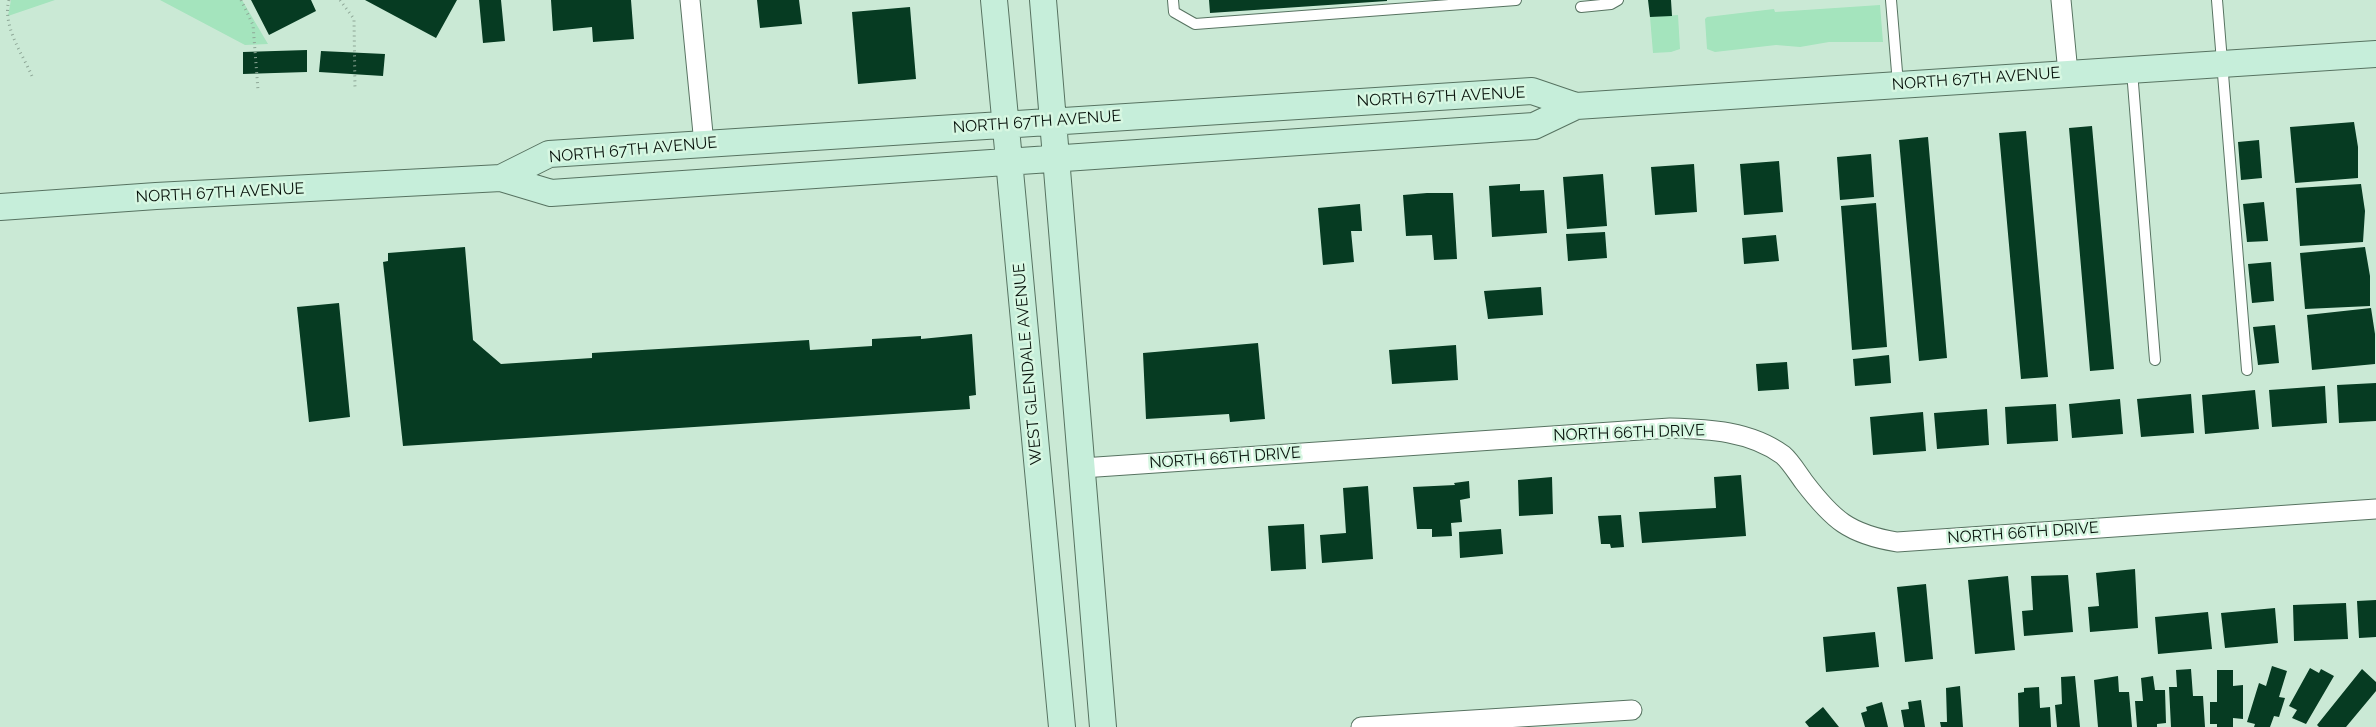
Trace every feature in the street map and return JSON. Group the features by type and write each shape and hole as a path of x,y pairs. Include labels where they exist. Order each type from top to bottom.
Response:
{"main road":[{"name":"WEST GLENDALE AVENUE","path":"994,0 1062,727"},
{"path":"1043,0 1103,727"},
{"name":"NORTH 67TH AVENUE","path":"0,207 156,196 501,178 551,193 1534,126 1576,106 2376,54"},
{"name":"NORTH 67TH AVENUE","path":"501,178 549,154 1006,123 1532,91 1576,106"}],"street":[{"path":"690,0 704,144"},
{"path":"2061,0 2068,73"},
{"name":"NORTH 66TH DRIVE","path":"1082,468 1679,428 1715,429 1754,440 1785,456 1824,508 1840,521 1859,534 1897,542 2376,509"},
{"path":"1362,727 1632,710"}],"lane":[{"path":"1173,0 1174,12 1195,24 1516,0"},
{"path":"1581,7 1611,4 1618,0"},
{"path":"1891,0 1899,85"},
{"path":"2217,0 2247,370"},
{"path":"2132,70 2155,360"}],"path":[{"path":"9,0 7,7 9,26 32,76"},
{"path":"240,0 253,25 258,90"},
{"path":"340,0 354,19 355,90"}],"green space":[{"path":"11,0 55,0 8,16"},
{"path":"160,0 242,0 268,44 245,45"},
{"path":"1880,5 1883,42 1829,42 1800,47 1776,45 1715,52 1707,49 1705,19 1707,17 1774,9 1775,12"},
{"path":"1678,15 1680,49 1671,52 1653,53 1650,17"}],"building":[{"path":"251,0 311,0 316,11 269,35"},
{"path":"365,0 457,0 436,38"},
{"path":"479,0 501,0 505,41 483,43"},
{"path":"551,0 631,0 634,39 593,42 592,27 553,31"},
{"path":"757,0 799,0 802,24 760,28"},
{"path":"1209,0 1387,0 1387,1 1210,13"},
{"path":"1648,0 1671,0 1672,16 1650,17"},
{"path":"910,7 916,79 858,84 852,12"},
{"path":"307,50 307,72 243,74 243,52"},
{"path":"321,51 385,54 383,76 319,72"},
{"path":"2354,122 2358,147 2358,178 2295,183 2290,127"},
{"path":"2092,126 2114,369 2090,371 2069,128"},
{"path":"2026,131 2048,377 2021,379 1999,133"},
{"path":"1928,137 1947,358 1919,361 1899,140"},
{"path":"2259,140 2262,178 2241,180 2238,142"},
{"path":"1871,154 1874,197 1840,200 1837,157"},
{"path":"1779,161 1783,212 1744,215 1740,164"},
{"path":"1694,164 1697,212 1655,215 1651,167"},
{"path":"1603,174 1607,226 1567,229 1563,177"},
{"path":"1520,184 1520,191 1544,190 1547,233 1492,237 1489,186"},
{"path":"2361,184 2365,211 2363,242 2300,246 2296,188"},
{"path":"1453,193 1457,259 1434,260 1432,235 1406,236 1403,195"},
{"path":"2264,202 2268,241 2247,242 2243,204"},
{"path":"1876,203 1887,347 1852,350 1841,206"},
{"path":"1360,204 1362,231 1351,231 1354,262 1323,265 1318,208"},
{"path":"1605,232 1607,258 1568,261 1566,234"},
{"path":"1776,235 1779,261 1744,264 1742,238"},
{"path":"465,247 473,340 501,364 592,358 592,353 809,340 810,350 872,346 872,339 921,336 921,339 972,334 976,395 969,396 970,409 403,446 383,262 388,261 388,253"},
{"path":"2365,247 2370,276 2370,306 2305,309 2300,253"},
{"path":"2271,262 2274,301 2252,303 2248,264"},
{"path":"1541,287 1543,315 1488,319 1484,291"},
{"path":"339,303 350,417 309,422 297,307"},
{"path":"2371,308 2375,334 2375,364 2312,370 2307,315"},
{"path":"2275,325 2279,363 2258,365 2253,327"},
{"path":"1258,343 1265,419 1230,422 1229,414 1146,419 1143,353"},
{"path":"1456,345 1458,380 1392,384 1389,350"},
{"path":"1889,355 1891,383 1855,386 1853,359"},
{"path":"1787,362 1789,389 1758,391 1756,364"},
{"path":"2376,383 2376,421 2339,423 2337,385"},
{"path":"2325,386 2327,423 2272,427 2269,390"},
{"path":"2255,390 2259,429 2205,434 2202,395"},
{"path":"2191,394 2194,433 2141,437 2137,399"},
{"path":"2120,399 2123,434 2072,438 2069,404"},
{"path":"2056,404 2058,441 2007,444 2005,407"},
{"path":"1987,409 1989,445 1937,449 1934,413"},
{"path":"1923,412 1926,451 1873,455 1870,417"},
{"path":"1741,475 1746,536 1642,543 1639,512 1716,508 1714,477"},
{"path":"1552,477 1553,514 1519,516 1518,480"},
{"path":"1469,481 1470,498 1460,500 1462,522 1451,523 1452,536 1432,537 1432,529 1417,529 1413,487 1455,485 1454,483"},
{"path":"1368,486 1373,559 1322,563 1320,535 1346,533 1343,488"},
{"path":"1621,515 1624,547 1611,548 1610,544 1601,544 1598,516"},
{"path":"1304,524 1306,569 1271,571 1268,526"},
{"path":"1501,529 1503,554 1460,558 1459,532"},
{"path":"2135,569 2138,628 2090,632 2088,607 2099,606 2096,573"},
{"path":"2068,575 2073,632 2024,636 2022,611 2033,610 2031,576"},
{"path":"2008,576 2015,650 1975,654 1968,580"},
{"path":"1926,584 1933,659 1905,662 1897,587"},
{"path":"2376,600 2376,637 2359,638 2357,601"},
{"path":"2346,603 2348,639 2294,641 2293,605"},
{"path":"2275,608 2278,643 2225,648 2221,613"},
{"path":"2208,612 2212,649 2158,654 2155,617"},
{"path":"1875,632 1879,667 1826,672 1823,637"},
{"path":"2272,666 2287,671 2279,697 2285,698 2279,717 2274,716 2270,727 2254,727 2255,724 2247,722 2259,683 2266,686"},
{"path":"2310,668 2319,673 2321,669 2334,676 2306,724 2292,718 2297,710 2289,706"},
{"path":"2191,669 2193,696 2203,696 2205,727 2171,727 2169,687 2177,687 2176,670"},
{"path":"2362,669 2376,682 2376,691 2346,727 2319,727 2317,725"},
{"path":"2217,670 2233,670 2233,686 2243,685 2243,719 2233,718 2233,727 2217,727 2217,724 2210,724 2210,702 2217,702"},
{"path":"2075,676 2080,727 2057,727 2055,705 2062,704 2061,677"},
{"path":"2118,676 2119,692 2129,692 2132,727 2098,727 2094,680"},
{"path":"2153,676 2155,690 2165,690 2166,723 2157,724 2157,727 2137,727 2135,701 2143,701 2141,678"},
{"path":"1960,686 1963,727 1941,727 1940,722 1947,722 1946,688"},
{"path":"2039,687 2040,708 2050,707 2051,727 2019,727 2018,693 2024,692 2024,688"},
{"path":"1921,700 1925,727 1904,727 1901,710 1909,709 1908,702"},
{"path":"1882,702 1888,727 1865,727 1861,713 1867,711 1866,707"},
{"path":"1823,707 1839,727 1809,727 1805,722"}]}
